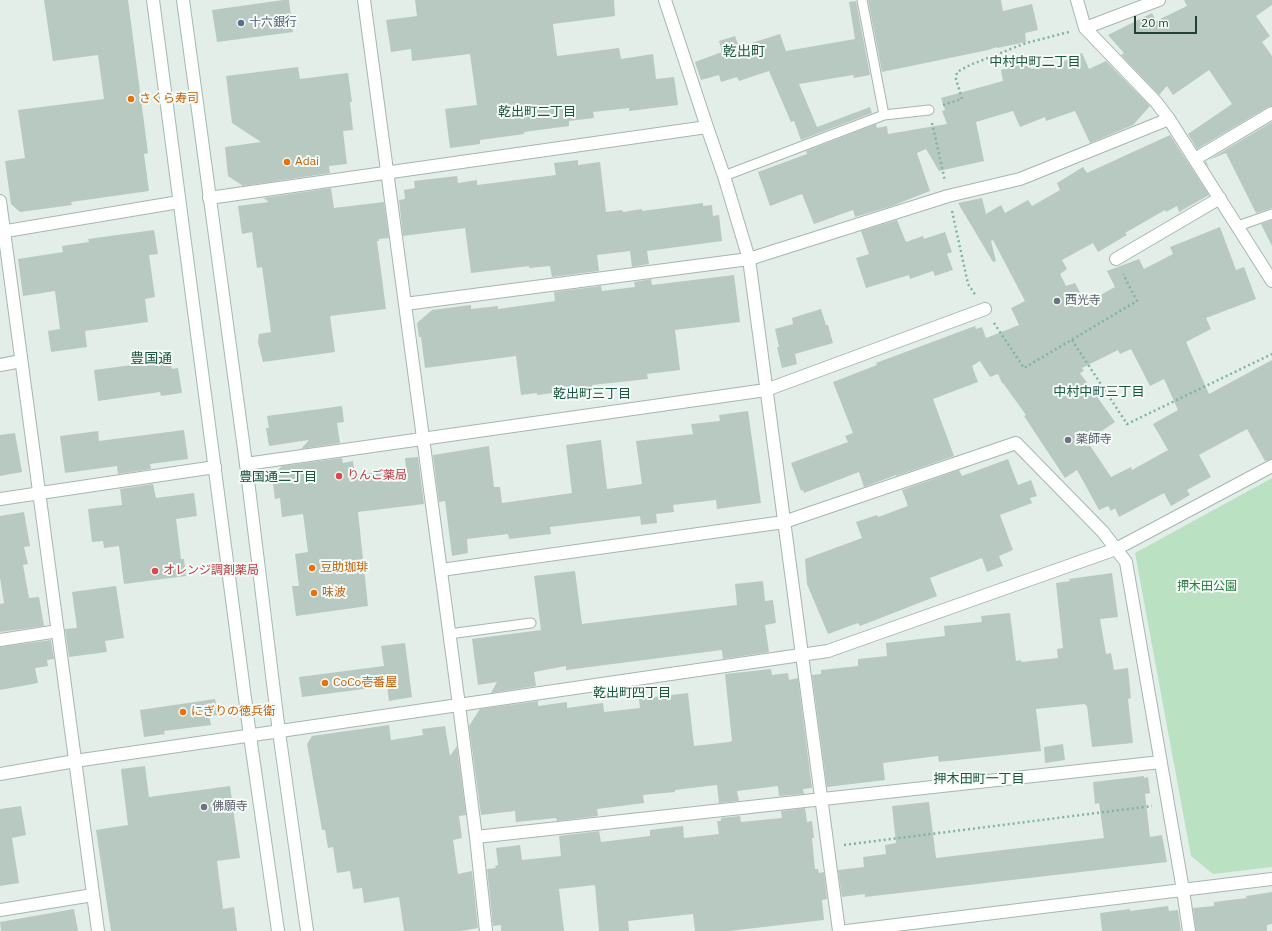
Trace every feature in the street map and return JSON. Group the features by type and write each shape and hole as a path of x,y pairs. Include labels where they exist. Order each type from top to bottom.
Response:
{"street":[{"path":"153,0 250,736 278,931"},
{"path":"183,0 246,464 279,732 307,931"},
{"path":"364,0 459,705 476,837 486,931"},
{"path":"665,0 724,176 748,259 839,931"},
{"path":"1077,0 1085,28 1156,102 1169,119 1272,281"},
{"path":"1085,28 1159,0"},
{"path":"1195,159 1272,113"},
{"path":"405,304 748,259 948,196 1020,179 1169,119"},
{"path":"209,198 387,174 707,127"},
{"path":"1116,260 1220,198"},
{"path":"0,201 2,231 98,931"},
{"path":"2,231 179,202"},
{"path":"246,464 766,390 985,309"},
{"path":"0,365 21,361"},
{"path":"441,570 784,522 1016,443 1103,532 1126,562 1169,804 1189,931"},
{"path":"0,774 828,651 1116,549 1272,466"},
{"path":"0,499 215,467"},
{"path":"0,640 58,631"},
{"path":"476,837 1161,762"},
{"path":"847,931 1272,879"},
{"path":"0,910 93,895"}],"lane":[{"path":"862,0 884,115"},
{"path":"724,176 884,115 929,110"},
{"path":"1238,226 1272,214"},
{"path":"449,634 531,623"}],"path":[{"path":"1085,28 1026,43 970,65 958,72 956,78 962,99 929,110 968,284 1024,368 1137,302 1116,260"},
{"path":"1072,340 1127,424 1272,354"},
{"path":"828,847 1169,804"}],"green space":[{"name":"押木田公園","path":"1272,478 1272,867 1213,874 1191,856 1135,553"}],"building":[{"path":"44,0 128,0 148,153 144,154 149,191 71,202 72,205 20,212 11,204 5,161 25,158 18,110 104,99 98,55 53,61"},
{"path":"289,0 293,32 217,42 212,10"},
{"path":"415,0 614,0 615,16 553,24 557,56 619,48 621,59 653,54 656,79 674,77 678,105 629,111 629,108 593,112 594,118 569,121 569,126 480,140 480,144 450,148 445,109 477,105 470,54 412,61 411,49 391,52 386,20 417,16"},
{"path":"868,0 1001,0 1003,11 1032,4 1038,30 1025,33 1026,42 882,72"},
{"path":"1184,0 1272,0 1272,5 1256,16 1270,36 1262,42 1272,56 1272,106 1197,149 1188,134 1232,104 1209,70 1173,95 1167,86 1159,95 1121,55 1124,53 1108,35 1152,13 1156,21 1187,6"},
{"path":"856,1 870,75 854,78 853,75 799,84 817,127 870,107 872,113 801,140 794,121 791,122 769,71 739,81 737,77 721,82 719,75 701,80 695,62 722,52 719,41 735,36 739,47 780,34 786,51 855,39 849,2"},
{"path":"1082,53 1089,69 1106,61 1150,106 1133,125 1090,143 1075,111 1046,121 1045,117 1020,127 1013,111 976,122 984,161 939,171 926,149 917,153 930,191 892,206 855,217 853,210 814,224 802,194 770,206 758,172 807,154 806,151 876,124 877,128 887,126 888,134 947,124 942,111 945,110 941,98 1003,81 1001,70 1029,60 1031,69 1058,64"},
{"path":"298,67 300,79 348,73 352,102 350,102 353,130 343,131 347,164 329,166 330,173 243,186 228,176 225,147 261,142 232,123 226,76"},
{"path":"1272,122 1272,208 1256,213 1226,153 1208,160"},
{"path":"1170,135 1209,195 1179,212 1177,206 1166,212 1165,210 1125,233 1127,235 1098,252 1093,243 1062,260 1067,269 1060,274 1066,286 1075,283 1086,303 1115,287 1107,271 1139,259 1144,269 1173,254 1170,247 1220,227 1236,270 1244,267 1256,299 1206,318 1211,329 1186,342 1209,394 1272,360 1272,459 1265,461 1247,429 1199,455 1211,477 1187,490 1190,495 1171,506 1164,493 1119,517 1115,508 1111,511 1108,506 1099,510 1077,470 1065,478 1024,416 1026,415 1002,383 998,374 990,377 980,361 972,366 978,382 933,399 954,456 864,487 859,472 804,493 803,490 801,491 791,463 848,442 845,436 853,433 833,382 877,365 876,363 975,326 976,329 982,327 986,338 1019,325 1011,308 1025,301 993,240 991,241 996,261 993,262 958,203 982,198 986,214 1001,205 1005,213 1028,200 1032,206 1060,190 1057,183 1083,167 1087,173","holes":["1131,349 1150,386 1164,379 1178,410 1153,424 1168,450 1132,470 1131,467 1111,477 1087,441 1115,422 1080,373 1084,371 1082,368 1118,350 1120,354"]},
{"path":"578,160 578,165 600,162 606,212 622,210 623,212 642,209 642,211 703,203 703,206 712,205 713,216 719,215 722,241 647,251 649,264 632,267 630,251 597,255 599,271 552,277 550,266 529,268 529,266 471,273 465,228 403,236 399,200 405,199 404,190 415,188 414,181 457,176 458,183 477,180 477,185 556,175 554,163"},
{"path":"331,188 334,208 384,202 389,238 379,239 379,241 377,241 386,309 330,316 335,352 263,362 258,342 259,334 271,332 262,267 257,268 252,232 242,234 238,206 269,202 263,198"},
{"path":"897,220 906,242 923,236 924,239 945,232 952,252 947,254 953,270 935,276 933,271 910,279 909,275 866,288 856,258 869,254 861,231"},
{"path":"1272,220 1272,246 1261,224"},
{"path":"154,230 158,254 149,255 155,297 145,299 148,322 85,331 87,347 51,352 48,331 60,329 55,291 23,296 18,259 63,252 62,246 89,242 88,239"},
{"path":"734,275 740,322 675,330 680,370 647,374 648,379 592,385 592,388 537,395 537,393 521,395 516,356 425,368 421,337 419,337 417,323 432,310 471,305 471,309 498,306 498,309 555,301 554,292 601,286 602,291 635,287 634,282 651,279 652,285"},
{"path":"821,309 826,325 828,325 833,343 795,354 797,364 782,368 777,347 779,347 775,329 793,324 792,318"},
{"path":"170,360 172,369 178,368 182,393 161,396 160,392 98,401 94,370"},
{"path":"342,406 344,422 337,423 340,443 301,449 309,440 269,446 266,428 269,428 267,416"},
{"path":"748,411 761,503 717,509 716,500 673,505 674,512 656,514 657,523 641,525 640,516 550,527 551,534 509,539 508,534 467,539 468,553 452,556 445,501 439,502 433,455 489,446 494,487 500,487 502,503 572,493 566,445 601,440 607,489 642,484 636,441 693,434 691,424 720,421 719,415"},
{"path":"184,430 188,459 150,464 151,469 118,474 117,466 65,473 60,436 98,431 99,441"},
{"path":"15,433 22,472 0,476 0,435"},
{"path":"418,457 424,504 358,512 368,606 296,616 292,586 299,586 295,554 308,552 303,514 282,517 280,498 275,499 272,476 282,466 342,458 343,463 353,461 355,475 406,468 405,458"},
{"path":"1008,459 1018,485 1031,480 1037,496 1030,498 1032,503 1000,515 1013,550 999,556 1003,566 987,572 982,558 930,578 937,596 860,626 858,623 828,634 807,584 805,559 862,538 856,522 877,515 878,517 908,506 902,490 959,470 962,476"},
{"path":"153,484 156,498 194,493 197,516 176,519 181,559 184,559 186,576 124,584 119,546 104,548 103,541 92,542 88,509 122,505 120,489"},
{"path":"24,512 30,546 24,547 28,564 23,565 29,598 39,597 44,626 0,632 0,604 4,603 0,578 0,516"},
{"path":"575,571 582,624 737,605 735,584 763,581 765,601 773,600 776,623 765,625 769,652 723,659 722,650 566,670 566,666 534,672 536,686 491,693 497,682 478,685 472,639 541,630 534,576"},
{"path":"1112,573 1118,617 1100,619 1106,654 1111,653 1114,670 1128,668 1131,698 1128,699 1133,743 1092,747 1087,706 1085,704 1036,709 1041,751 939,762 938,756 883,763 885,780 827,787 812,675 821,674 821,670 858,666 858,659 887,656 886,643 945,636 944,626 982,622 981,616 1010,613 1016,661 1021,660 1021,662 1058,658 1057,649 1063,648 1056,583 1070,581 1069,579"},
{"path":"116,586 124,638 105,641 107,652 69,657 65,629 77,628 72,592"},
{"path":"51,640 54,659 47,660 48,666 35,668 38,683 0,690 0,647"},
{"path":"405,643 412,697 389,701 387,686 302,697 299,677 384,666 381,646"},
{"path":"771,669 772,675 788,673 789,680 798,678 812,788 803,789 804,794 779,796 778,786 737,791 739,801 719,803 717,785 675,790 675,792 643,795 644,803 597,809 598,816 557,821 556,818 516,822 515,811 481,815 469,726 480,709 538,701 538,706 567,702 567,708 603,703 604,712 640,708 639,699 688,693 694,746 729,742 732,741 725,674"},
{"path":"215,699 218,715 209,716 211,725 164,731 165,734 144,737 140,710"},
{"path":"389,725 391,740 423,735 422,729 445,726 450,756 457,746 466,815 459,816 462,838 453,840 458,874 472,871 478,928 461,931 404,931 399,897 364,903 362,888 353,889 350,871 337,873 333,847 328,848 325,830 322,830 307,744 312,736"},
{"path":"1063,744 1065,760 1045,763 1044,747"},
{"path":"145,766 149,797 230,786 240,858 217,861 223,909 234,907 237,931 111,931 96,830 128,825 121,769"},
{"path":"1144,776 1144,778 1148,777 1150,793 1145,794 1150,837 1162,835 1167,862 865,897 865,894 842,897 838,870 864,867 863,857 886,854 885,845 896,843 892,806 929,802 936,858 1104,838 1099,803 1095,804 1093,782"},
{"path":"21,806 26,835 12,838 19,883 0,886 0,809"},
{"path":"805,808 807,822 812,821 815,869 818,869 819,873 824,872 827,899 822,900 824,920 729,931 695,931 693,914 628,921 629,931 599,931 595,885 559,889 564,931 501,931 501,925 493,926 487,869 496,868 495,866 498,865 496,848 520,845 522,860 561,856 559,836 599,831 601,842 650,836 650,830 683,826 684,838 719,834 717,821 721,821 721,818 740,816 741,822 782,818 781,811"},
{"path":"1272,892 1272,924 1267,925 1267,931 1196,931 1193,908 1214,906 1214,902 1247,898 1246,896"},
{"path":"1168,906 1169,911 1178,910 1181,931 1102,931 1100,913"},
{"path":"74,909 78,931 1,931 0,922"}],"place":[{"name":"十六銀行","path":"241,23"},
{"name":"さくら寿司","path":"131,99"},
{"name":"Adai","path":"287,162"},
{"name":"西光寺","path":"1057,301"},
{"name":"薬師寺","path":"1068,440"},
{"name":"りんご薬局","path":"339,476"},
{"name":"豆助珈琲","path":"312,568"},
{"name":"オレンジ調剤薬局","path":"155,571"},
{"name":"味波","path":"314,593"},
{"name":"CoCo壱番屋","path":"325,683"},
{"name":"にぎりの徳兵衛","path":"183,712"},
{"name":"佛願寺","path":"204,807"}],"district":[{"name":"乾出町","path":"744,52"},
{"name":"中村中町二丁目","path":"1035,62"},
{"name":"乾出町二丁目","path":"537,112"},
{"name":"豊国通","path":"151,359"},
{"name":"中村中町三丁目","path":"1099,392"},
{"name":"乾出町三丁目","path":"592,394"},
{"name":"豊国通二丁目","path":"278,477"},
{"name":"乾出町四丁目","path":"632,693"},
{"name":"押木田町一丁目","path":"979,779"}]}
